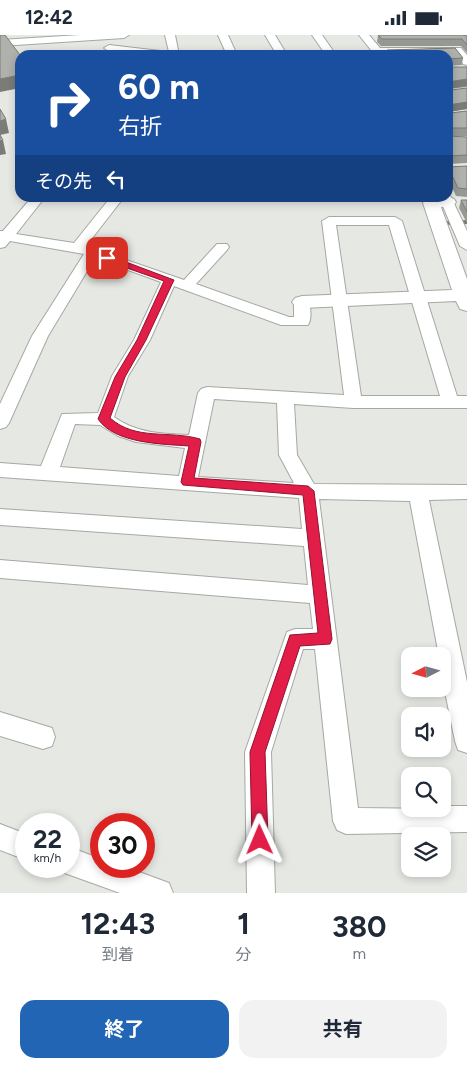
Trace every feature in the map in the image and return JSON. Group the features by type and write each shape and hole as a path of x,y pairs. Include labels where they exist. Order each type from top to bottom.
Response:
{"street":[{"path":"0,43 124,35"},
{"path":"170,35 173,50"},
{"path":"223,35 230,50"},
{"path":"270,35 279,50"},
{"path":"316,35 327,50"},
{"path":"364,35 376,50"},
{"path":"108,36 108,50"},
{"path":"453,50 458,50 467,62"},
{"path":"2,238 34,202"},
{"path":"0,423 40,337 84,250 114,202"},
{"path":"2,238 84,250 286,322 302,321 302,303 417,297 465,300 431,203 440,202"},
{"path":"450,202 463,228 467,246"},
{"path":"187,482 207,393 353,402 458,402 417,297 395,221 329,221 353,402"},
{"path":"187,286 222,247"},
{"path":"104,419 120,377 142,340 169,280"},
{"path":"285,397 288,455 308,491 346,821 467,819"},
{"path":"48,473 68,418 104,419 113,427 146,439 196,442"},
{"path":"0,470 308,491 418,494 467,492"},
{"path":"418,494 467,741"},
{"path":"0,517 314,538"},
{"path":"0,569 320,595"},
{"path":"261,893 258,752 295,639 325,639"},
{"path":"0,724 43,737"},
{"path":"0,837 15,843"},
{"path":"80,865 159,893"}],"building":[{"path":"0,35 5,35 16,50 15,76 0,79"},
{"path":"378,35 463,35 467,36 467,45 462,39 382,39"},
{"path":"455,48 463,58 453,59 453,50 387,50"},
{"path":"453,67 467,67 467,79 453,81"},
{"path":"467,88 467,102 453,104 453,90"},
{"path":"0,109 6,119 0,121"},
{"path":"467,111 467,128 453,128 453,113"},
{"path":"453,136 467,137 467,155 453,156"},
{"path":"467,166 467,189 458,188 453,178 453,167"},
{"path":"461,200 467,200 467,212"}],"waterway":[{"path":"446,226 445,223 467,222"}],"route":[{"path":"107,258 169,280 142,340 120,377 104,419 113,427 146,439 196,442 187,482 308,491 325,639 295,639 258,752 260,840"}]}
